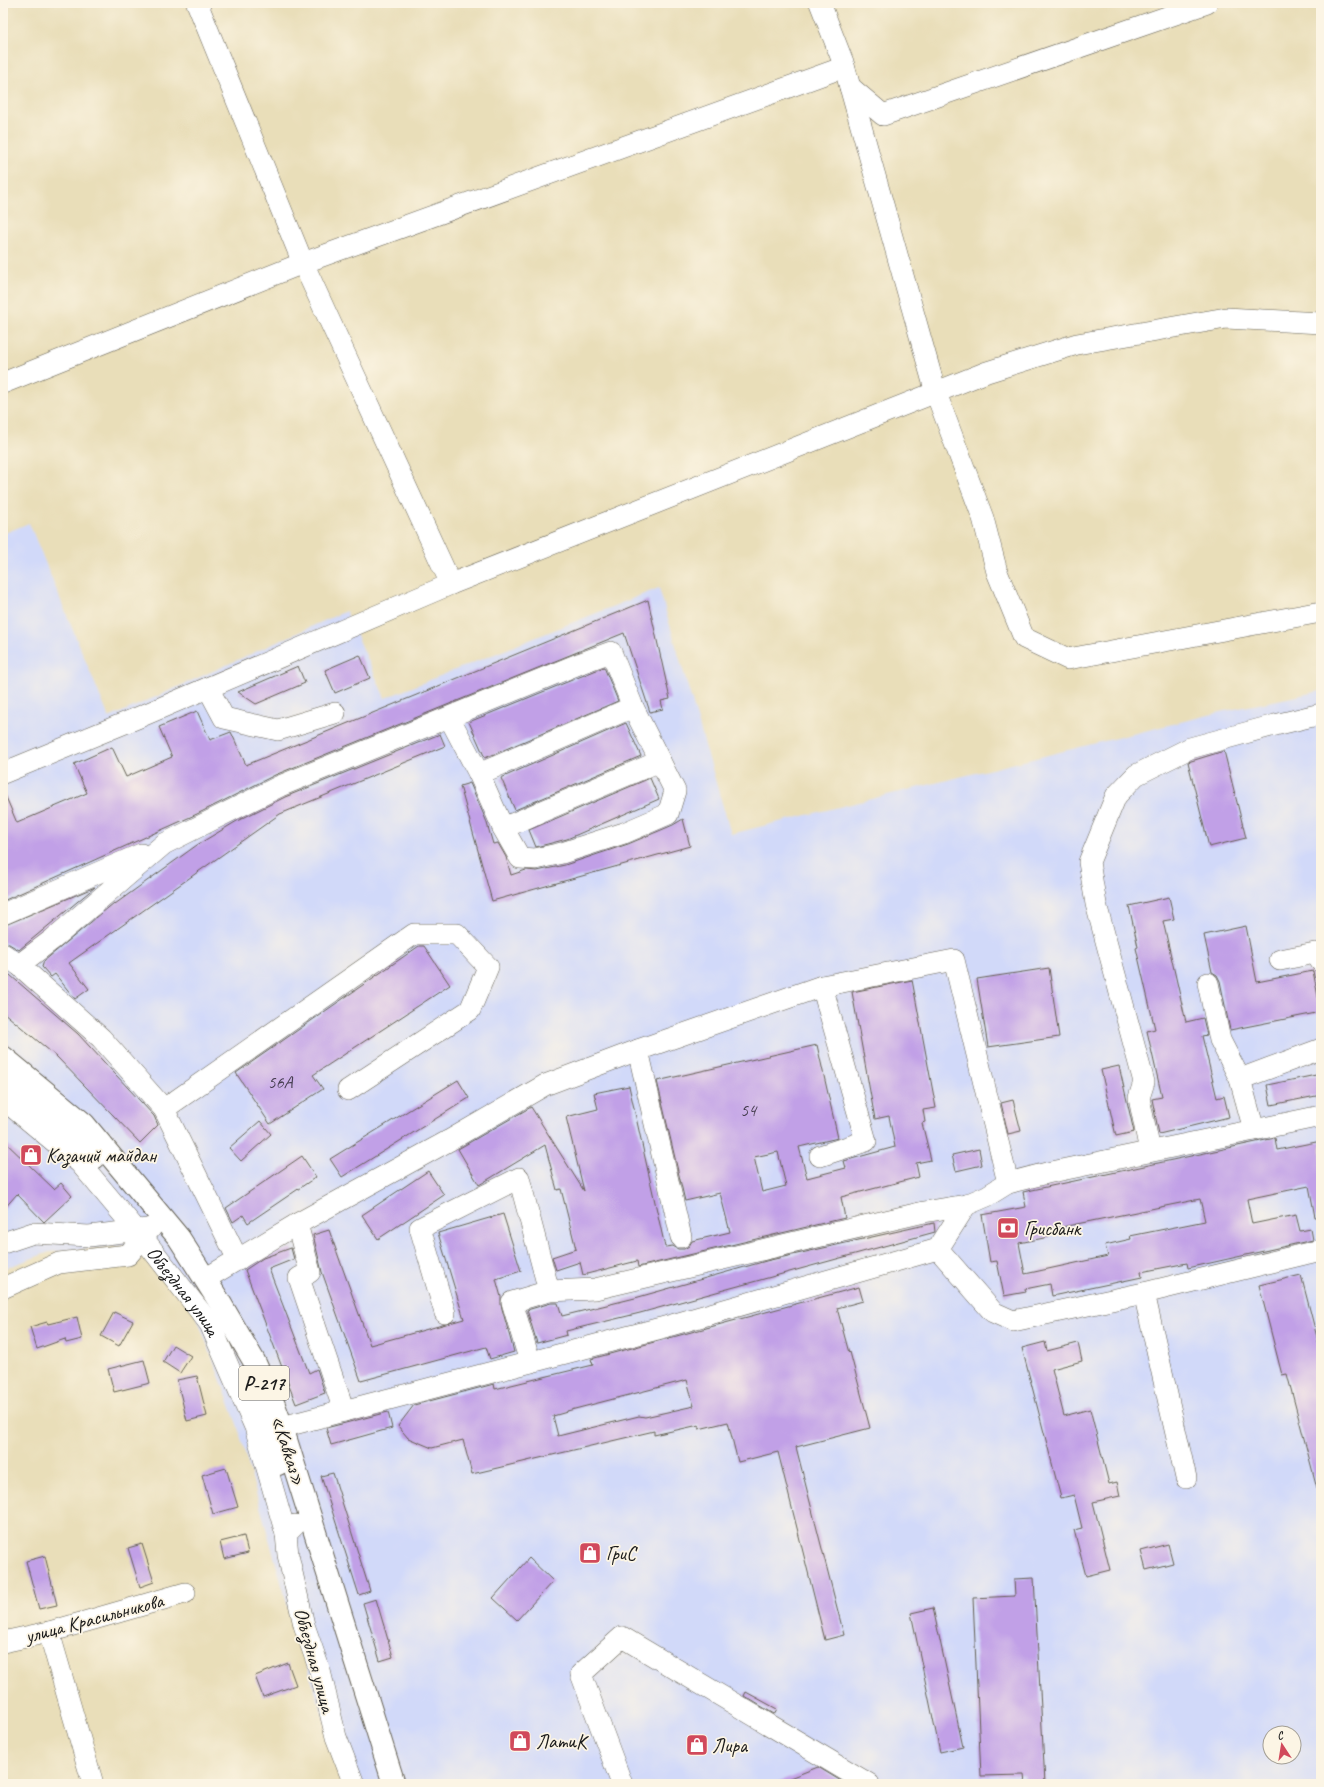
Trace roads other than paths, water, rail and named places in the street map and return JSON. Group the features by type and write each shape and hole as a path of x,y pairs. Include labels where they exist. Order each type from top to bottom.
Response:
{"main road":[{"name":"«Кавказ»","path":"3,1057 84,1124 179,1238 254,1361 274,1405 275,1429 292,1529 311,1568 327,1612 380,1784"},
{"name":"«Кавказ»","path":"3,1077 76,1138 143,1232 172,1253 237,1355 261,1409 275,1429 394,1784"}],"street":[{"path":"197,3 304,263 451,584"},
{"path":"820,3 847,77 936,393 984,518 997,572 1024,638 1068,659 1321,612"},
{"path":"847,77 883,115 1207,3"},
{"path":"3,383 304,263 847,77"},
{"path":"3,773 208,688 451,584 987,372 1077,344 1226,318 1321,323"},
{"path":"3,914 164,844 280,786 581,662 611,652 633,707 675,790 668,814 624,834 535,859 520,858 503,828 479,774 449,717"},
{"path":"208,688 224,718 278,730 335,713"},
{"path":"479,774 633,707"},
{"path":"1150,1150 1139,1098 1144,1082 1096,904 1089,862 1116,796 1136,775 1190,748 1321,714"},
{"path":"503,828 660,762"},
{"path":"164,844 53,939 11,960 101,1038 164,1109 238,1260"},
{"path":"164,1109 414,934 457,934 488,967 470,1010 348,1090"},
{"path":"1280,960 1315,953 1321,962"},
{"path":"205,1279 297,1224 450,1140 545,1085 638,1050 822,986 954,960 1008,1183"},
{"path":"1208,984 1220,1040 1240,1079 1254,1130"},
{"path":"820,1156 866,1141 822,986"},
{"path":"1240,1079 1321,1049"},
{"path":"638,1050 681,1237"},
{"name":"Объездная улица","path":"3,1099 80,1163 143,1232 210,1324 255,1427 292,1529 288,1555 304,1625 320,1671 336,1737 354,1784"},
{"path":"530,1362 512,1302 549,1291 595,1289 924,1212 966,1205 987,1196 1008,1183 1150,1150 1321,1116"},
{"path":"445,1313 420,1228 519,1178 549,1291"},
{"path":"275,1429 661,1328 938,1249 966,1205"},
{"path":"297,1224 310,1272 299,1278 344,1411"},
{"path":"3,1243 33,1232 89,1236 143,1232"},
{"path":"3,1288 59,1263 128,1255 143,1232"},
{"path":"938,1249 993,1312 1013,1321 1144,1293 1321,1250"},
{"path":"1144,1293 1186,1478"},
{"name":"улица Красильникова","path":"3,1642 49,1632 185,1593"},
{"path":"49,1632 93,1784"},
{"path":"622,1784 581,1674 622,1637 869,1784"}],"place":[{"name":"Казачий майдан","path":"31,1155"},
{"name":"Грисбанк","path":"1008,1228"},
{"name":"ГриС","path":"590,1553"},
{"name":"ЛатиК","path":"520,1741"},
{"name":"Лира","path":"697,1745"}]}
